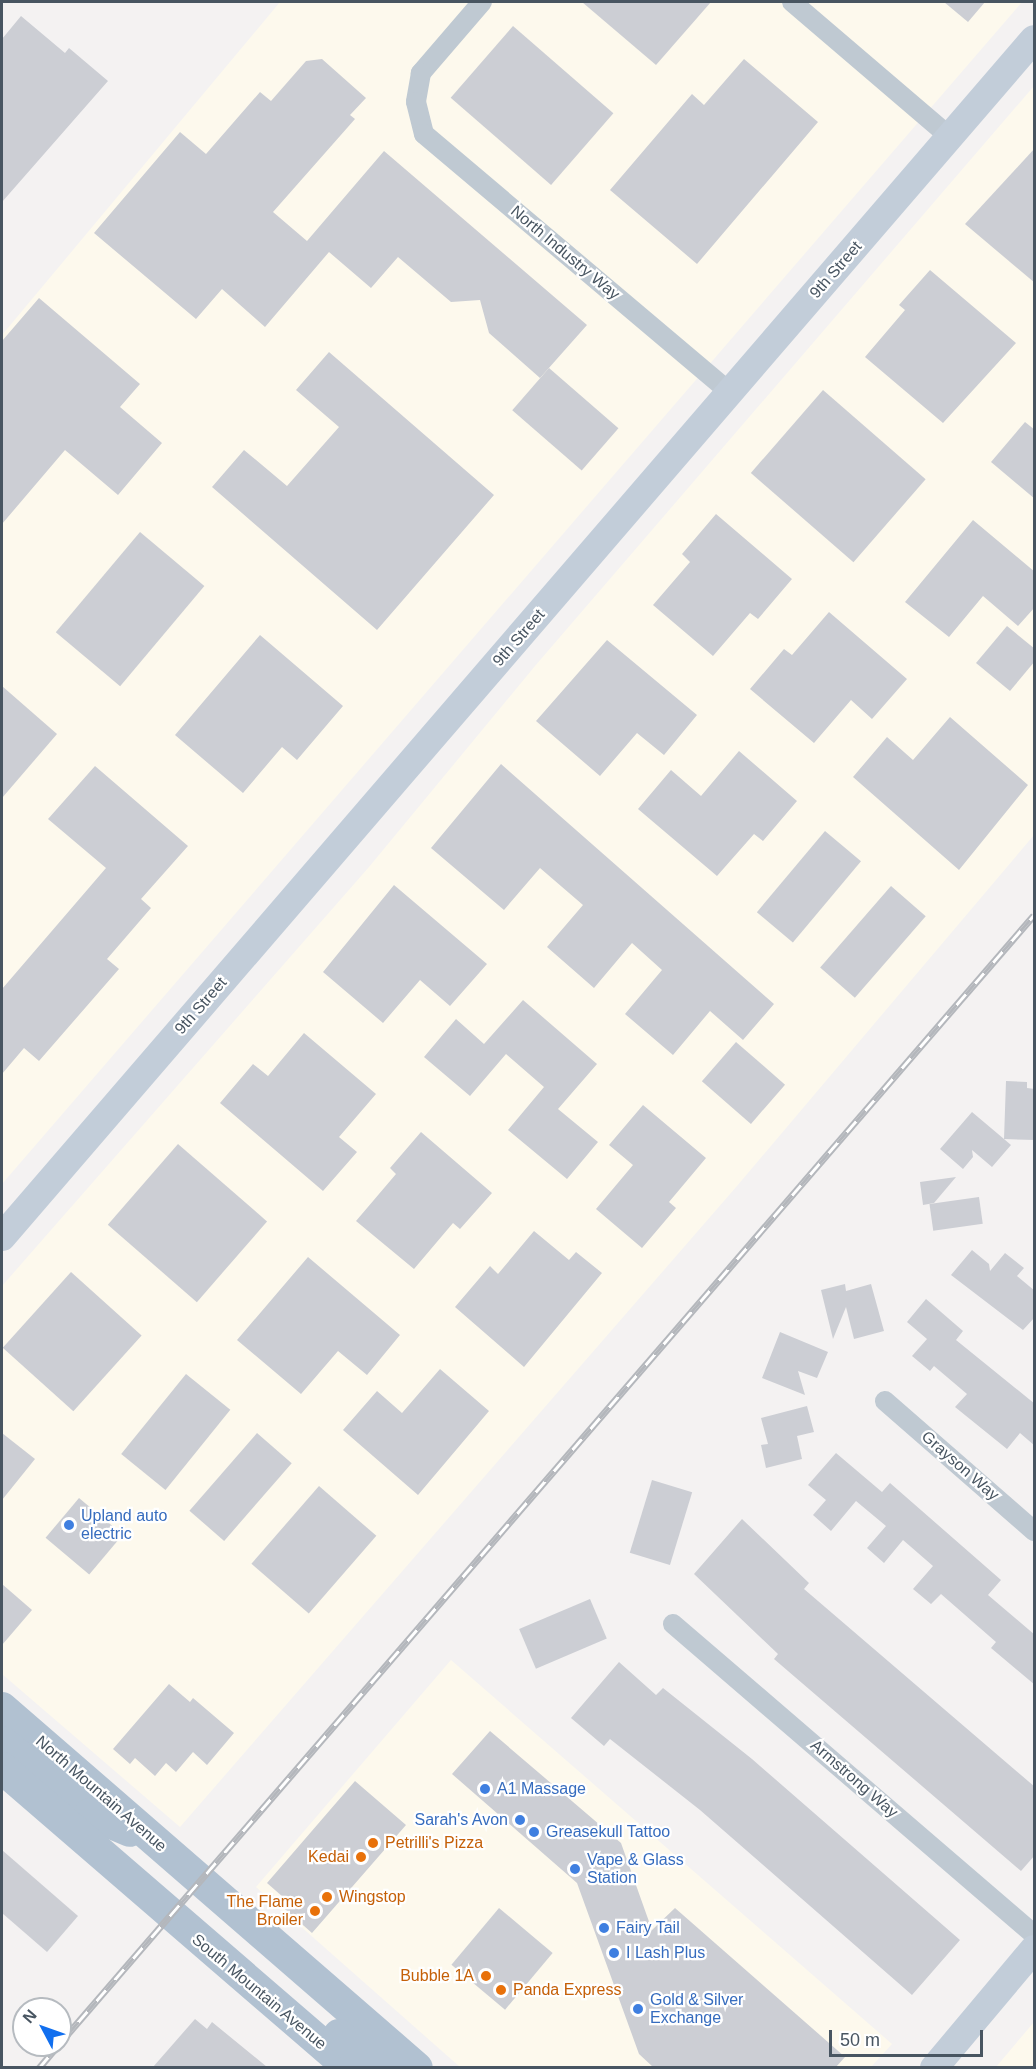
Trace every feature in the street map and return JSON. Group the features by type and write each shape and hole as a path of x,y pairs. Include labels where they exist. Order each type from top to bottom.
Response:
{"main road":[{"name":"North Mountain Avenue","path":"3,1719 154,1840 417,2067"},
{"name":"South Mountain Avenue","path":"2,1768 170,1916 349,2067"},
{"path":"226,1964 251,1969 279,1984 377,2067"}],"street":[{"name":"North Industry Way","path":"482,2 421,73 416,102 424,134 731,393"},
{"path":"792,2 949,136"},
{"name":"9th Street","path":"2,1237 1035,39"},
{"name":"Grayson Way","path":"885,1401 1035,1531"},
{"name":"Armstrong Way","path":"673,1623 1035,1934"},
{"path":"934,2067 1035,1949"},
{"path":"913,2067 956,2019 979,2013"},
{"path":"953,2067 978,2038 979,2013"}],"shaded area":[{"path":"280,2 1022,2 2,1184 2,335"},
{"path":"1034,86 1034,835 737,1186 180,1827 2,1674 2,1286 369,867 535,666"},
{"path":"451,1660 892,2044 871,2067 460,2067 256,1887"},
{"path":"1034,2022 1034,2067 996,2067"}],"building":[{"path":"582,2 711,2 656,65"},
{"path":"944,2 985,2 968,22"},
{"path":"21,16 65,53 69,48 108,81 2,202 2,39"},
{"path":"513,26 613,113 551,185 451,98"},
{"path":"322,59 366,98 350,115 355,119 273,212 307,241 384,151 587,325 540,378 489,333 480,300 451,302 398,257 371,288 329,252 265,327 222,289 196,319 94,233 180,132 206,154 260,92 271,101 306,61"},
{"path":"744,59 818,122 697,264 610,190 692,94 704,105"},
{"path":"1035,148 1035,283 965,224"},
{"path":"930,270 1016,343 943,423 865,357 905,310 899,305"},
{"path":"39,298 140,384 120,407 162,443 118,495 65,450 2,524 2,341"},
{"path":"329,352 494,495 377,630 212,487 244,450 287,486 339,427 296,390"},
{"path":"549,368 618,428 582,471 512,410"},
{"path":"823,390 926,479 853,562 751,473"},
{"path":"1025,422 1035,430 1035,499 991,462"},
{"path":"716,514 792,579 758,619 750,613 713,656 653,605 690,562 682,554"},
{"path":"973,520 1035,572 1035,607 1018,626 983,596 949,637 905,602"},
{"path":"140,532 204,586 120,686 56,632"},
{"path":"829,612 907,679 872,719 851,700 814,743 750,689 784,649 792,655"},
{"path":"1007,626 1035,649 1035,661 1010,691 976,663"},
{"path":"260,635 343,706 297,760 282,747 243,793 175,735"},
{"path":"607,640 697,715 664,755 637,733 600,776 536,721"},
{"path":"2,686 57,734 2,798"},
{"path":"950,717 1028,785 959,870 853,777 887,737 913,760"},
{"path":"739,751 797,801 763,841 754,834 717,876 638,809 671,770 701,796"},
{"path":"501,764 774,1004 743,1040 710,1011 673,1055 625,1014 662,970 632,943 594,988 547,947 583,905 540,868 504,910 431,848"},
{"path":"95,766 188,846 141,899 151,908 107,959 119,969 39,1061 24,1048 2,1074 2,989 106,868 48,819"},
{"path":"825,831 861,861 793,942 757,912"},
{"path":"394,885 487,964 450,1006 420,980 383,1023 323,972"},
{"path":"891,886 926,916 855,998 820,968"},
{"path":"523,1000 597,1064 558,1109 598,1142 567,1179 508,1130 544,1087 506,1054 470,1096 424,1057 456,1019 484,1044"},
{"path":"304,1033 376,1094 339,1137 357,1152 323,1191 220,1103 253,1064 268,1076"},
{"path":"736,1042 785,1085 751,1124 702,1081"},
{"path":"1006,1081 1027,1082 1027,1088 1035,1089 1035,1140 1004,1139"},
{"path":"643,1105 706,1158 669,1202 676,1208 642,1248 596,1209 633,1165 609,1145"},
{"path":"972,1112 1011,1145 992,1167 972,1150 973,1157 963,1169 940,1149"},
{"path":"421,1132 492,1193 460,1229 453,1223 414,1269 356,1221 396,1174 390,1168"},
{"path":"178,1144 267,1221 197,1302 108,1225"},
{"path":"956,1177 934,1203 923,1205 920,1182"},
{"path":"979,1197 983,1224 933,1231 929,1204"},
{"path":"534,1231 569,1260 576,1252 602,1273 524,1367 455,1307 490,1266 498,1274"},
{"path":"972,1250 989,1264 990,1271 1005,1253 1024,1268 1017,1276 1035,1291 1035,1317 1023,1330 951,1275"},
{"path":"308,1257 400,1335 367,1375 338,1351 301,1394 237,1340"},
{"path":"71,1272 142,1336 73,1411 3,1348"},
{"path":"845,1284 846,1291 871,1284 884,1331 854,1339 846,1307 833,1339 821,1290"},
{"path":"926,1299 963,1331 956,1340 1035,1404 1035,1446 1020,1433 1007,1449 955,1407 967,1394 934,1366 930,1371 912,1356 927,1339 907,1322"},
{"path":"780,1332 828,1352 817,1378 798,1371 805,1395 762,1378"},
{"path":"440,1369 489,1411 418,1495 343,1430 377,1391 402,1413"},
{"path":"186,1374 230,1410 165,1490 121,1454"},
{"path":"807,1406 814,1432 797,1436 802,1459 766,1468 761,1445 768,1444 761,1418"},
{"path":"2,1433 35,1459 2,1500"},
{"path":"257,1433 292,1463 224,1541 189,1511"},
{"path":"836,1453 882,1492 890,1483 1001,1580 988,1595 1035,1635 1035,1685 991,1648 996,1642 941,1594 931,1604 913,1589 933,1566 903,1540 884,1563 867,1548 886,1526 856,1501 831,1531 813,1515 826,1500 808,1485"},
{"path":"652,1480 692,1492 670,1565 630,1553"},
{"path":"319,1486 376,1536 309,1614 251,1564"},
{"path":"79,1498 123,1535 89,1574 46,1538"},
{"path":"742,1519 809,1583 804,1589 1035,1787 1035,1855 1021,1871 774,1659 778,1654 694,1574"},
{"path":"2,1584 32,1610 2,1645"},
{"path":"590,1599 607,1639 536,1669 519,1629"},
{"path":"619,1662 656,1695 663,1688 752,1759 960,1940 912,1995 700,1810 610,1739 604,1746 571,1718"},
{"path":"169,1684 190,1702 193,1698 234,1733 207,1765 193,1752 176,1772 166,1763 155,1776 135,1758 130,1764 113,1749"},
{"path":"490,1731 621,1843 652,1930 675,1908 845,2057 836,2067 653,2067 639,2054 577,1883 452,1774"},
{"path":"355,1781 406,1825 312,1933 278,1903 283,1897 267,1883"},
{"path":"2,1850 78,1916 47,1952 2,1913"},
{"path":"499,1908 553,1953 505,2010 451,1965"},
{"path":"195,2019 207,2029 212,2022 267,2067 153,2067"}],"railway":[{"path":"72,2029 1034,915"},
{"path":"39,2068 48,2057"}],"place":[{"name":"Upland auto electric","path":"69,1525"},
{"name":"A1 Massage","path":"485,1789"},
{"name":"Sarah's Avon","path":"520,1820"},
{"name":"Greasekull Tattoo","path":"534,1832"},
{"name":"Petrilli's Pizza","path":"373,1843"},
{"name":"Kedai","path":"361,1857"},
{"name":"Vape & Glass Station","path":"575,1869"},
{"name":"Wingstop","path":"327,1897"},
{"name":"The Flame Broiler","path":"315,1911"},
{"name":"Fairy Tail","path":"604,1928"},
{"name":"I Lash Plus","path":"614,1953"},
{"name":"Bubble 1A","path":"486,1976"},
{"name":"Panda Express","path":"501,1990"},
{"name":"Gold & Silver Exchange","path":"638,2009"}]}
